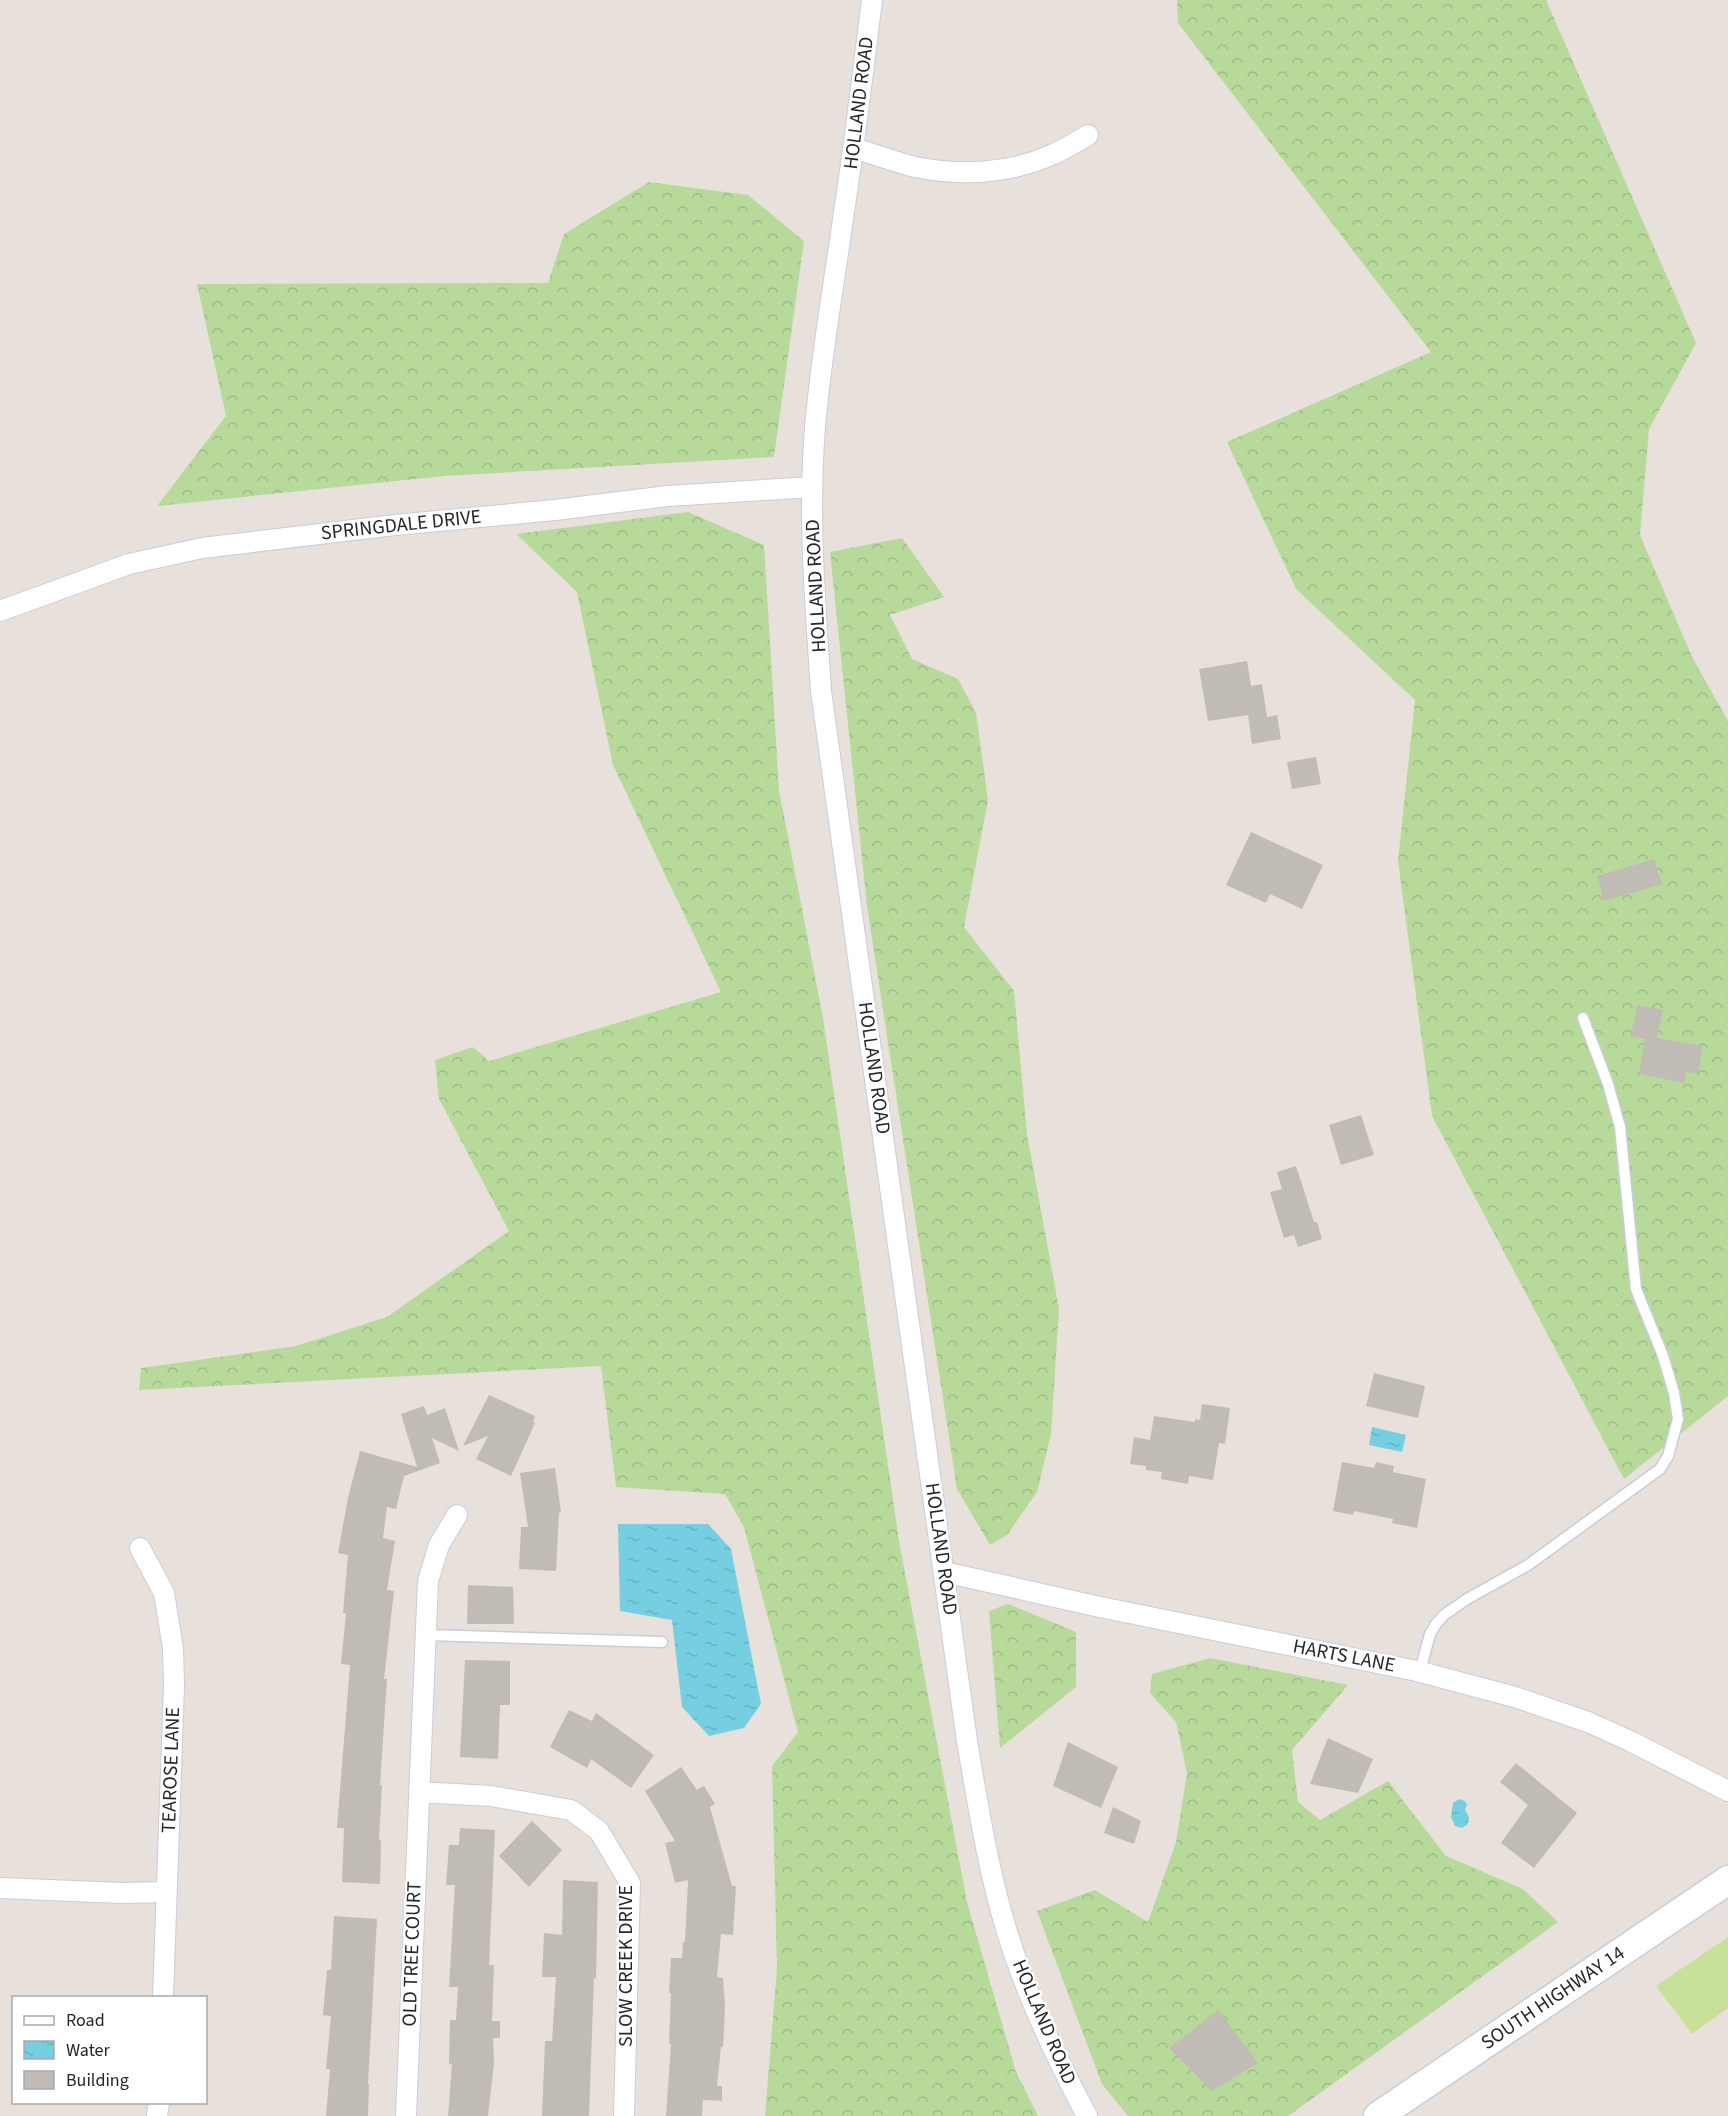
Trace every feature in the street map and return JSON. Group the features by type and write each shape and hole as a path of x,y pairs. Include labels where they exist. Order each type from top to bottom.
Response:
{"main road":[{"name":"SOUTH HIGHWAY 14","path":"1378,2116 1728,1880"}],"street":[{"name":"HOLLAND ROAD","path":"872,0 854,148 822,360 815,428 812,487 813,581 821,691 967,1741 980,1816 998,1900 1008,1934 1054,2053 1087,2116"},
{"path":"854,148 929,169 959,172 987,171 1034,162 1088,135"},
{"name":"SPRINGDALE DRIVE","path":"0,611 129,564 202,548 668,496 812,487"},
{"name":"OLD TREE COURT","path":"406,2116 428,1581 438,1545 457,1515"},
{"name":"TEAROSE LANE","path":"140,1548 164,1593 173,1648 174,1685 163,1996"},
{"name":"HARTS LANE","path":"944,1572 1100,1607 1420,1671 1515,1697 1588,1722 1644,1747 1728,1791"},
{"name":"SLOW CREEK DRIVE","path":"419,1792 491,1796 571,1810 599,1831 630,1883 624,2116"},
{"path":"0,1888 123,1893 167,1892"}],"lane":[{"path":"1420,1671 1430,1634 1444,1615 1528,1565 1660,1469 1668,1456 1678,1419 1674,1393 1663,1356 1636,1289 1620,1127 1608,1084 1583,1018"},
{"path":"427,1635 662,1642"}],"green space":[{"path":"1177,0 1546,0 1696,343 1649,429 1640,535 1692,657 1728,721 1728,1396 1624,1479 1432,1116 1398,861 1415,700 1296,589 1227,442 1431,352 1178,23"},
{"path":"649,182 748,195 804,241 774,457 444,476 157,506 226,416 197,284 548,283 564,234"},
{"path":"688,512 764,545 779,790 823,1018 899,1541 967,1902 1016,2072 1038,2116 765,2116 777,1968 772,1766 798,1732 744,1527 725,1494 616,1487 601,1366 139,1390 141,1368 296,1346 387,1317 509,1231 439,1099 435,1060 473,1047 489,1061 721,992 613,765 577,592 516,534"},
{"path":"902,538 944,597 890,615 912,659 958,679 976,713 988,800 964,927 1014,991 1027,1134 1059,1309 1051,1434 1037,1492 1007,1535 990,1545 957,1489 867,906 830,552"},
{"path":"1008,1604 1076,1632 1076,1687 1000,1748 989,1611"},
{"path":"1210,1658 1348,1685 1292,1750 1298,1802 1320,1820 1388,1781 1446,1856 1523,1889 1558,1922 1288,2116 1128,2116 1102,2084 1037,1911 1095,1890 1148,1922 1176,1842 1187,1773 1176,1722 1150,1693 1152,1674"},
{"path":"1728,1937 1728,2008 1692,2034 1656,1986"}],"water":[{"path":"1372,1427 1406,1435 1402,1452 1369,1445"},
{"path":"618,1524 708,1524 731,1549 761,1704 744,1728 709,1736 682,1707 672,1620 620,1611"},
{"path":"1459,1799 1465,1801 1467,1805 1465,1810 1469,1817 1468,1824 1462,1828 1455,1826 1451,1817 1453,1803"}],"building":[{"path":"1247,661 1251,686 1262,684 1267,717 1277,715 1281,739 1252,744 1248,715 1208,721 1199,669"},
{"path":"1316,757 1321,784 1292,789 1287,762"},
{"path":"1251,832 1323,865 1302,909 1270,894 1266,903 1226,885"},
{"path":"1654,859 1662,884 1604,901 1597,876"},
{"path":"1637,1005 1663,1010 1657,1038 1703,1046 1698,1074 1686,1072 1684,1083 1639,1074 1645,1039 1631,1037"},
{"path":"1361,1115 1374,1155 1341,1165 1329,1125"},
{"path":"1296,1166 1314,1222 1317,1222 1322,1239 1298,1247 1294,1235 1284,1238 1270,1192 1282,1189 1277,1172"},
{"path":"1374,1373 1425,1386 1418,1418 1366,1406"},
{"path":"489,1395 535,1416 533,1422 535,1423 511,1476 476,1459 488,1436 463,1446"},
{"path":"1202,1404 1230,1408 1225,1444 1219,1443 1213,1480 1189,1476 1188,1484 1161,1479 1162,1472 1146,1470 1146,1466 1130,1464 1134,1437 1150,1440 1154,1416 1195,1422 1195,1419 1200,1420"},
{"path":"424,1406 427,1415 445,1408 459,1451 432,1438 440,1463 404,1476 396,1509 387,1507 383,1538 395,1541 387,1590 394,1591 384,1679 387,1679 380,1785 382,1785 379,1840 381,1840 380,1884 342,1882 344,1828 337,1828 350,1665 341,1664 348,1555 338,1553 348,1498 360,1451 417,1467 401,1414"},
{"path":"1342,1462 1374,1468 1376,1462 1394,1466 1393,1472 1426,1479 1417,1528 1392,1523 1393,1519 1354,1511 1353,1515 1333,1511"},
{"path":"555,1468 561,1512 559,1513 556,1571 519,1569 521,1527 528,1527 520,1473"},
{"path":"468,1585 513,1587 514,1624 467,1624"},
{"path":"465,1660 510,1661 510,1705 500,1705 498,1759 460,1757"},
{"path":"569,1710 592,1721 596,1713 654,1755 631,1788 591,1759 587,1768 550,1747"},
{"path":"1328,1738 1373,1759 1358,1793 1310,1784"},
{"path":"1068,1742 1118,1767 1101,1808 1053,1786"},
{"path":"1516,1763 1577,1813 1534,1868 1501,1843 1528,1805 1500,1782"},
{"path":"681,1767 697,1790 704,1786 715,1804 710,1807 732,1886 736,1886 733,1935 721,1934 717,1977 723,1978 725,2006 723,2047 721,2047 717,2086 722,2086 722,2101 703,2100 702,2116 666,2116 671,2044 669,2044 671,1993 669,1993 671,1958 682,1958 688,1880 675,1883 665,1843 675,1841 645,1791"},
{"path":"1113,1807 1141,1821 1134,1844 1104,1833"},
{"path":"532,1821 562,1850 529,1887 499,1856"},
{"path":"460,1828 495,1830 489,1965 494,1965 492,2021 500,2021 500,2038 493,2038 494,2064 488,2116 448,2116 452,2064 449,2064 450,2020 456,2020 458,1987 449,1987 455,1885 446,1885 449,1845 459,1845"},
{"path":"563,1880 598,1882 589,2116 542,2116 545,2041 552,2041 556,1977 542,1977 544,1933 562,1935"},
{"path":"334,1916 377,1919 368,2116 326,2116 330,2069 326,2069 331,2016 323,2015 327,1970 331,1970"},
{"path":"1218,2010 1258,2063 1212,2091 1169,2048"}]}
